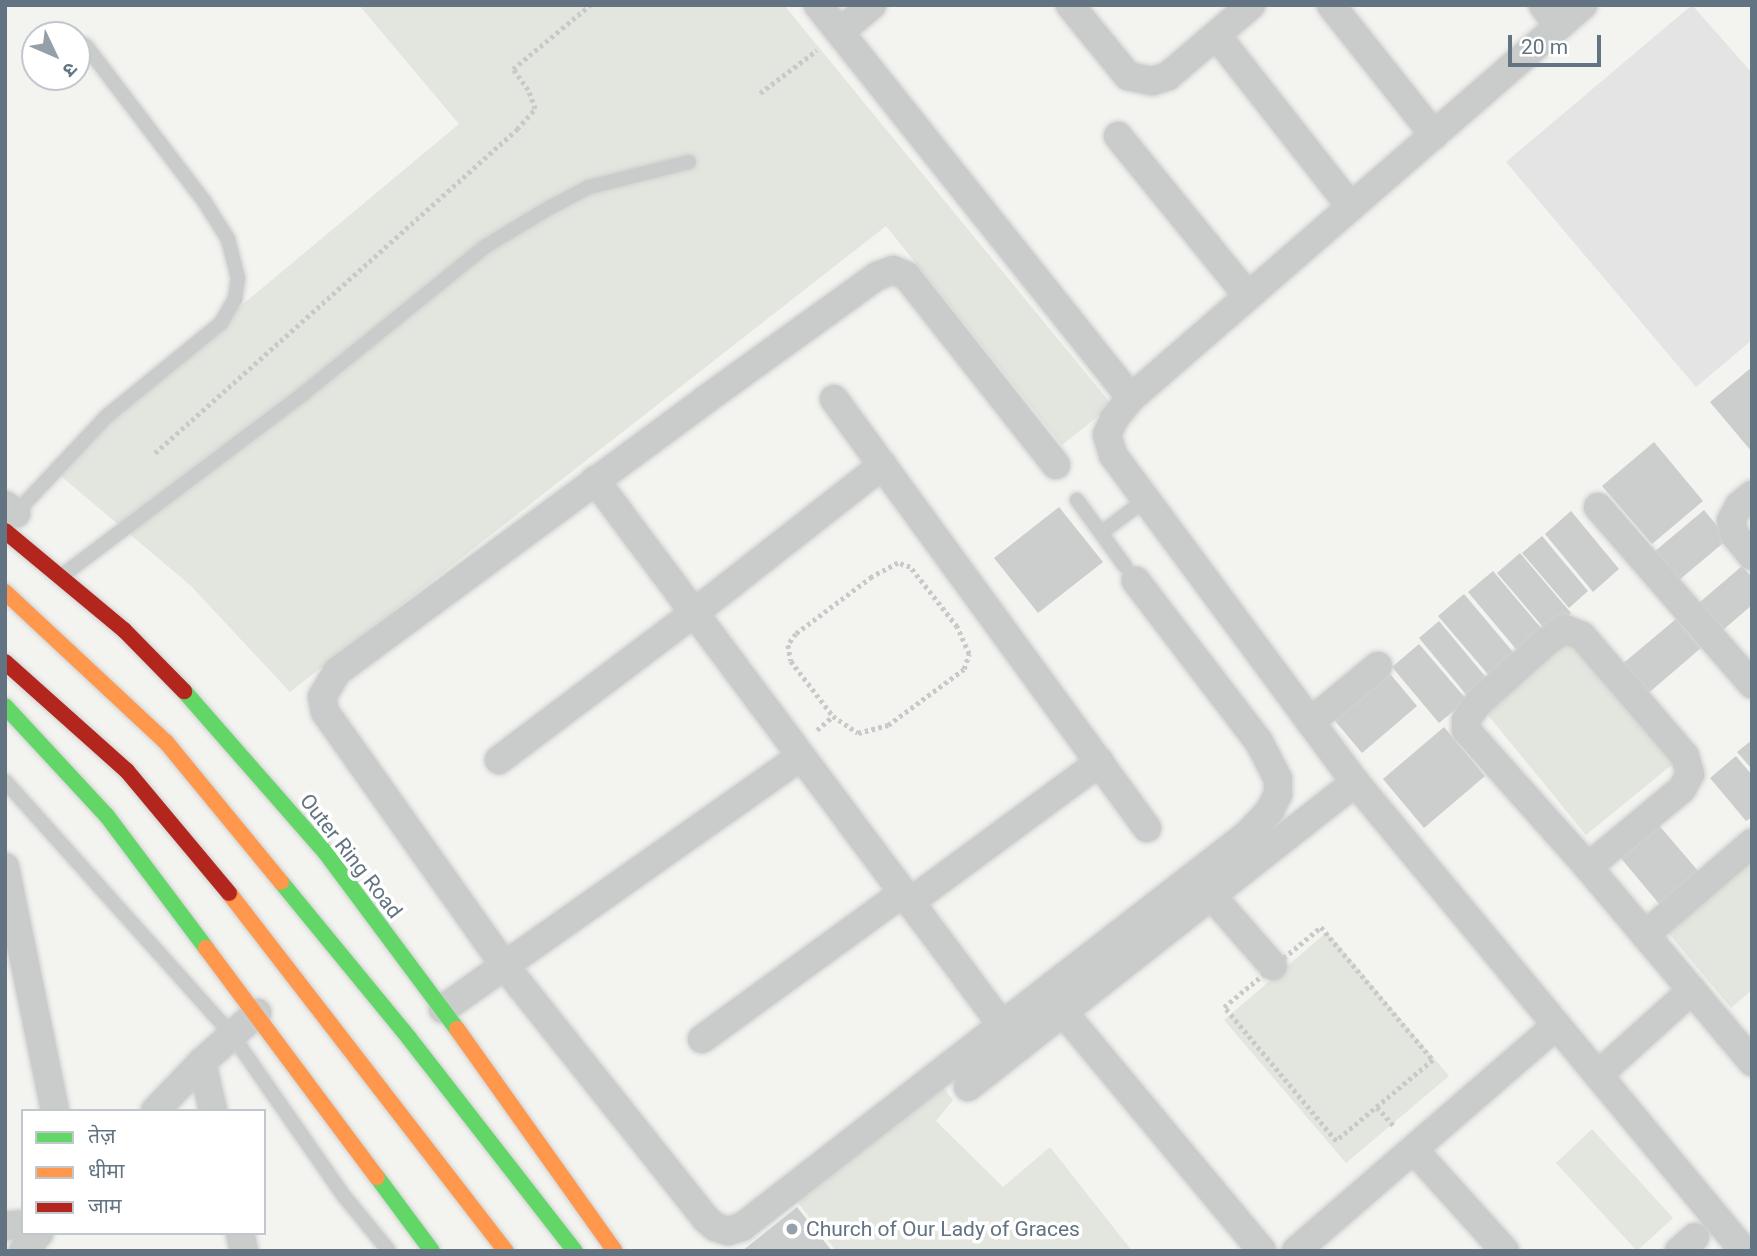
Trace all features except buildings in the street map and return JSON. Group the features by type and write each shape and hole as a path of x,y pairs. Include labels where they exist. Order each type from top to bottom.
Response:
{"street":[{"path":"818,5 1131,398"},
{"path":"840,32 872,5"},
{"path":"1070,5 1128,76 1152,81 1168,76 1251,5"},
{"path":"1331,5 1434,135"},
{"path":"1583,5 1551,15 1434,135 1131,398 1114,419 1107,435 1114,455 1146,500 1355,782 1555,1027 1744,1251"},
{"path":"1217,36 1351,206"},
{"path":"1118,136 1248,296"},
{"path":"1056,465 907,276 893,270 877,276 595,480 337,672 322,697 325,712 336,731 505,965 705,1219 715,1227 728,1231 742,1227 1248,834 1270,810 1278,794 1273,766 1259,742 1130,573"},
{"path":"834,399 1147,828"},
{"path":"499,760 694,614 883,465"},
{"path":"595,480 1002,1025"},
{"path":"1752,495 1739,506 1731,521 1735,535 1752,556"},
{"path":"1598,506 1752,684"},
{"name":"Outer Ring Road","path":"8,518 60,577 124,630 209,717 325,852 443,1009 615,1251"},
{"path":"5,592 166,742 409,1038 575,1251"},
{"path":"1588,867 1682,789 1690,774 1685,756 1617,676 1582,636 1565,629 1546,642 1478,703 1465,720 1466,730 1588,867 1692,990 1747,1047"},
{"path":"5,662 127,771 248,916 506,1251"},
{"path":"1310,722 1378,666"},
{"path":"5,706 107,816 257,1013 432,1251"},
{"path":"443,1009 798,752"},
{"path":"702,1039 1100,762"},
{"path":"968,1087 1355,782"},
{"path":"1645,935 1752,843"},
{"path":"5,867 55,1109"},
{"path":"1211,895 1273,966"},
{"path":"1598,1075 1692,990"},
{"path":"1063,1012 1262,1251"},
{"path":"157,1109 202,1062 257,1013"},
{"path":"1296,1251 1555,1027"},
{"path":"202,1062 213,1109"},
{"path":"1414,1150 1505,1251"},
{"path":"5,1226 28,1241"}],"lane":[{"path":"8,518 107,416 221,323 235,299 239,278 228,239 204,201 91,53"},
{"path":"60,577 303,394 486,246 589,187 689,163"},
{"path":"1077,500 1130,573"},
{"path":"1101,534 1146,500"},
{"path":"5,780 232,1035 344,1196 388,1251"}],"path":[{"path":"155,453 517,129 535,109 528,90 513,69 590,5"},
{"path":"760,93 840,32"},
{"path":"898,563 910,567 957,627 969,654 964,669 888,724 858,733 833,716 791,661 788,645 796,634 872,577 898,563"},
{"path":"798,752 833,716"},
{"path":"1321,927 1433,1060 1336,1141 1224,1007 1273,966 1321,927"}],"shaded area":[{"path":"359,5 784,5 1112,405 1062,445 886,226 290,692 190,585 49,466 459,124"},
{"path":"1692,5 1752,73 1752,340 1696,387 1506,162"},
{"path":"1570,637 1674,763 1586,835 1483,709"},
{"path":"1752,856 1752,990 1731,1008 1665,929"},
{"path":"1327,932 1449,1076 1346,1163 1224,1020"},
{"path":"937,1079 953,1100 936,1121 1003,1187 1050,1147 1132,1251 836,1251 788,1190"},
{"path":"1592,1129 1673,1218 1637,1251 1556,1163"}],"traffic: fast":[{"path":"184,691 325,852 457,1029"},
{"path":"5,706 107,816 206,948"},
{"path":"281,882 409,1038 575,1251"},
{"path":"377,1177 432,1251"}],"traffic: slow":[{"path":"5,592 166,742 281,882"},
{"path":"229,893 506,1251"},
{"path":"206,948 377,1177"},
{"path":"457,1029 615,1251"}],"traffic: jam":[{"path":"5,531 124,630 184,691"},
{"path":"5,662 127,771 229,893"}],"place":[{"name":"Church of Our Lady of Graces","path":"792,1229"}]}
